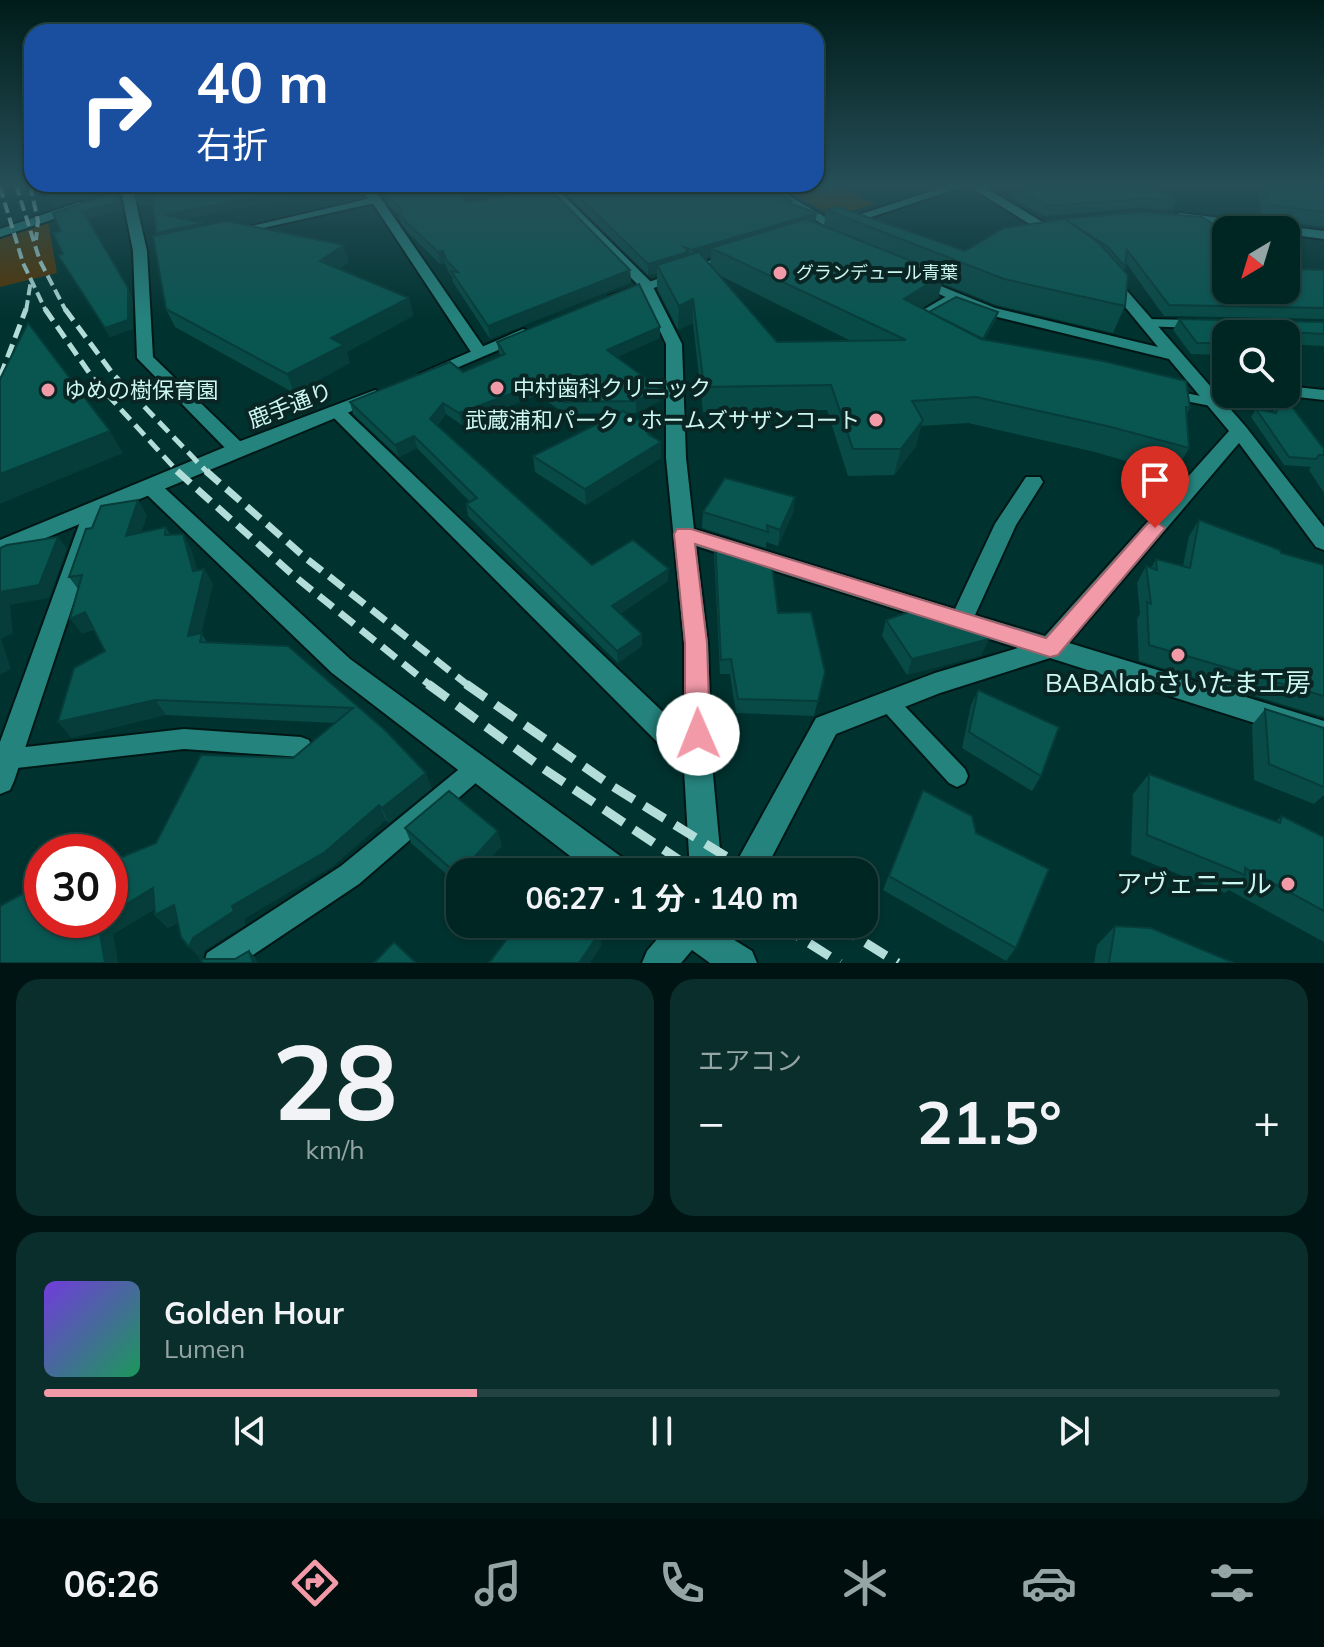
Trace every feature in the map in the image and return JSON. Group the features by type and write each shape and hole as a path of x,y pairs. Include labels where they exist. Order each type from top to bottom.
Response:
{"street":[{"path":"139,230 148,250 145,358 237,449"},
{"path":"402,230 479,352"},
{"path":"591,230 645,284 674,344 676,458 696,643 698,764 705,858"},
{"path":"811,231 815,230"},
{"path":"1057,230 1075,247"},
{"path":"1283,230 1324,235"},
{"path":"601,302 645,284 758,248"},
{"path":"1097,263 1212,399"},
{"path":"898,274 990,311 1173,355"},
{"name":"鹿手通り","path":"0,549 237,449 542,327"},
{"path":"1199,384 1212,385"},
{"path":"1300,392 1324,395"},
{"path":"1220,408 1324,542"},
{"path":"336,411 698,764"},
{"path":"755,858 826,726 1050,648 1239,431"},
{"path":"961,620 1006,524 1033,482"},
{"path":"150,486 341,666 597,858"},
{"path":"4,770 94,511"},
{"path":"684,534 1324,733"},
{"path":"659,963 699,938"},
{"path":"710,938 740,963"}],"lane":[{"path":"229,232 239,230"},
{"path":"923,329 908,322 954,296"},
{"path":"1145,323 1205,324"},
{"path":"1157,392 1212,402"},
{"path":"888,702 957,776"},
{"path":"4,770 184,739 301,747"},
{"path":"217,963 350,875 477,768"}],"shaded area":[{"path":"21,230 50,230 57,273 0,287 0,237"}],"building":[{"path":"94,230 128,288 128,320 105,328 58,255 63,254 53,233"},
{"path":"182,230 270,230 344,245 320,261 409,298 331,338 344,345 287,374 166,309 153,236"},
{"path":"415,230 590,230 630,270 488,326 451,271 458,272 447,261 443,251 438,252"},
{"path":"613,230 760,230 692,250 684,247 688,252 648,264"},
{"path":"770,230 833,230 944,274 904,299 981,339 1103,361 1186,381 1190,408 1186,407 1189,448 976,397 912,401 923,420 901,449 853,449 831,385 704,387 693,299 679,306 657,265 699,252 777,342 906,340 711,248"},
{"path":"877,230 904,230 965,251 1001,230 1080,230 1099,243 1128,275 1125,306 1004,279"},
{"path":"1082,230 1212,230 1212,304 1300,304 1300,269 1324,270 1324,308 1169,305 1127,250 1125,267 1108,247"},
{"path":"639,284 660,327 607,350 660,389 636,401 564,402 537,384 459,413 443,403 430,419 592,565 633,540 669,569 612,606 642,634 617,651 466,504 477,498 414,436 395,445 350,402 450,362 463,372 505,354 497,342"},
{"path":"956,297 998,312 983,339 929,312"},
{"path":"1179,319 1227,320 1212,320 1212,343 1197,343"},
{"path":"1300,322 1324,322 1324,334 1300,333"},
{"name":"ゆめの樹保育園","path":"28,323 110,431 0,474 0,379"},
{"path":"1277,408 1293,408 1324,449 1324,455 1316,459 1289,457 1256,409 1276,413"},
{"path":"623,411 654,430 648,434 661,442 585,489 533,456"},
{"path":"725,478 795,497 780,530 767,525 768,532 703,512"},
{"path":"138,500 126,536 166,527 165,535 183,534 193,571 204,569 188,636 202,633 200,642 288,646 385,730 426,773 382,808 379,805 325,852 232,906 234,911 193,938 189,947 181,937 174,905 155,915 153,888 128,903 128,855 156,843 201,755 293,758 353,708 155,700 58,722 74,668 105,651 85,612 70,619 82,575 69,577 86,529 92,528 101,506"},
{"path":"1199,520 1280,550 1281,553 1324,565 1324,696 1149,645 1147,602 1151,604 1146,566 1157,570 1156,559 1190,568"},
{"path":"58,537 39,585 0,592 0,548"},
{"path":"715,540 771,558 778,613 811,612 825,672 818,701 738,699 731,659 721,660"},
{"path":"920,608 978,620 989,639 912,659 886,620"},
{"path":"978,690 1059,727 1041,776 969,732"},
{"path":"1265,709 1324,728 1324,787 1269,764"},
{"path":"1149,774 1280,823 1282,816 1324,837 1324,911 1245,868 1245,875 1147,835"},
{"path":"923,790 972,816 976,833 1049,869 1016,948 889,876"},
{"path":"449,791 498,831 473,858 446,858 446,864 405,828"},
{"path":"24,893 24,938 101,938 105,963 0,963 0,906"},
{"path":"1115,926 1151,928 1234,963 1109,963"},
{"path":"508,938 596,938 579,963 489,963"},
{"path":"394,942 416,963 374,963"},
{"path":"249,951 253,963 203,963 200,959 235,959"}],"railway":[{"path":"13,230 23,263 45,309"},
{"path":"30,230 40,261 66,311"},
{"path":"36,240 37,230"},
{"path":"26,311 31,280"},
{"path":"0,377 26,309"},
{"path":"45,309 95,381 178,472"},
{"path":"65,309 113,374 206,471"},
{"path":"206,471 307,559 469,686"},
{"path":"178,472 293,575 431,686"},
{"path":"428,684 541,767 676,858"},
{"path":"466,684 612,786 728,858"},
{"path":"801,938 840,963"},
{"path":"858,938 898,963"}],"place":[{"name":"グランデュール青葉","path":"780,273"},
{"name":"中村歯科クリニック","path":"497,388"},
{"name":"ゆめの樹保育園","path":"48,390"},
{"name":"武蔵浦和パーク・ホームズサザンコート","path":"876,420"},
{"name":"BABAlabさいたま工房","path":"1178,655"},
{"name":"アヴェニール","path":"1288,884"}],"route":[{"path":"698,734 696,643 684,534 1050,648 1155,528"}]}
